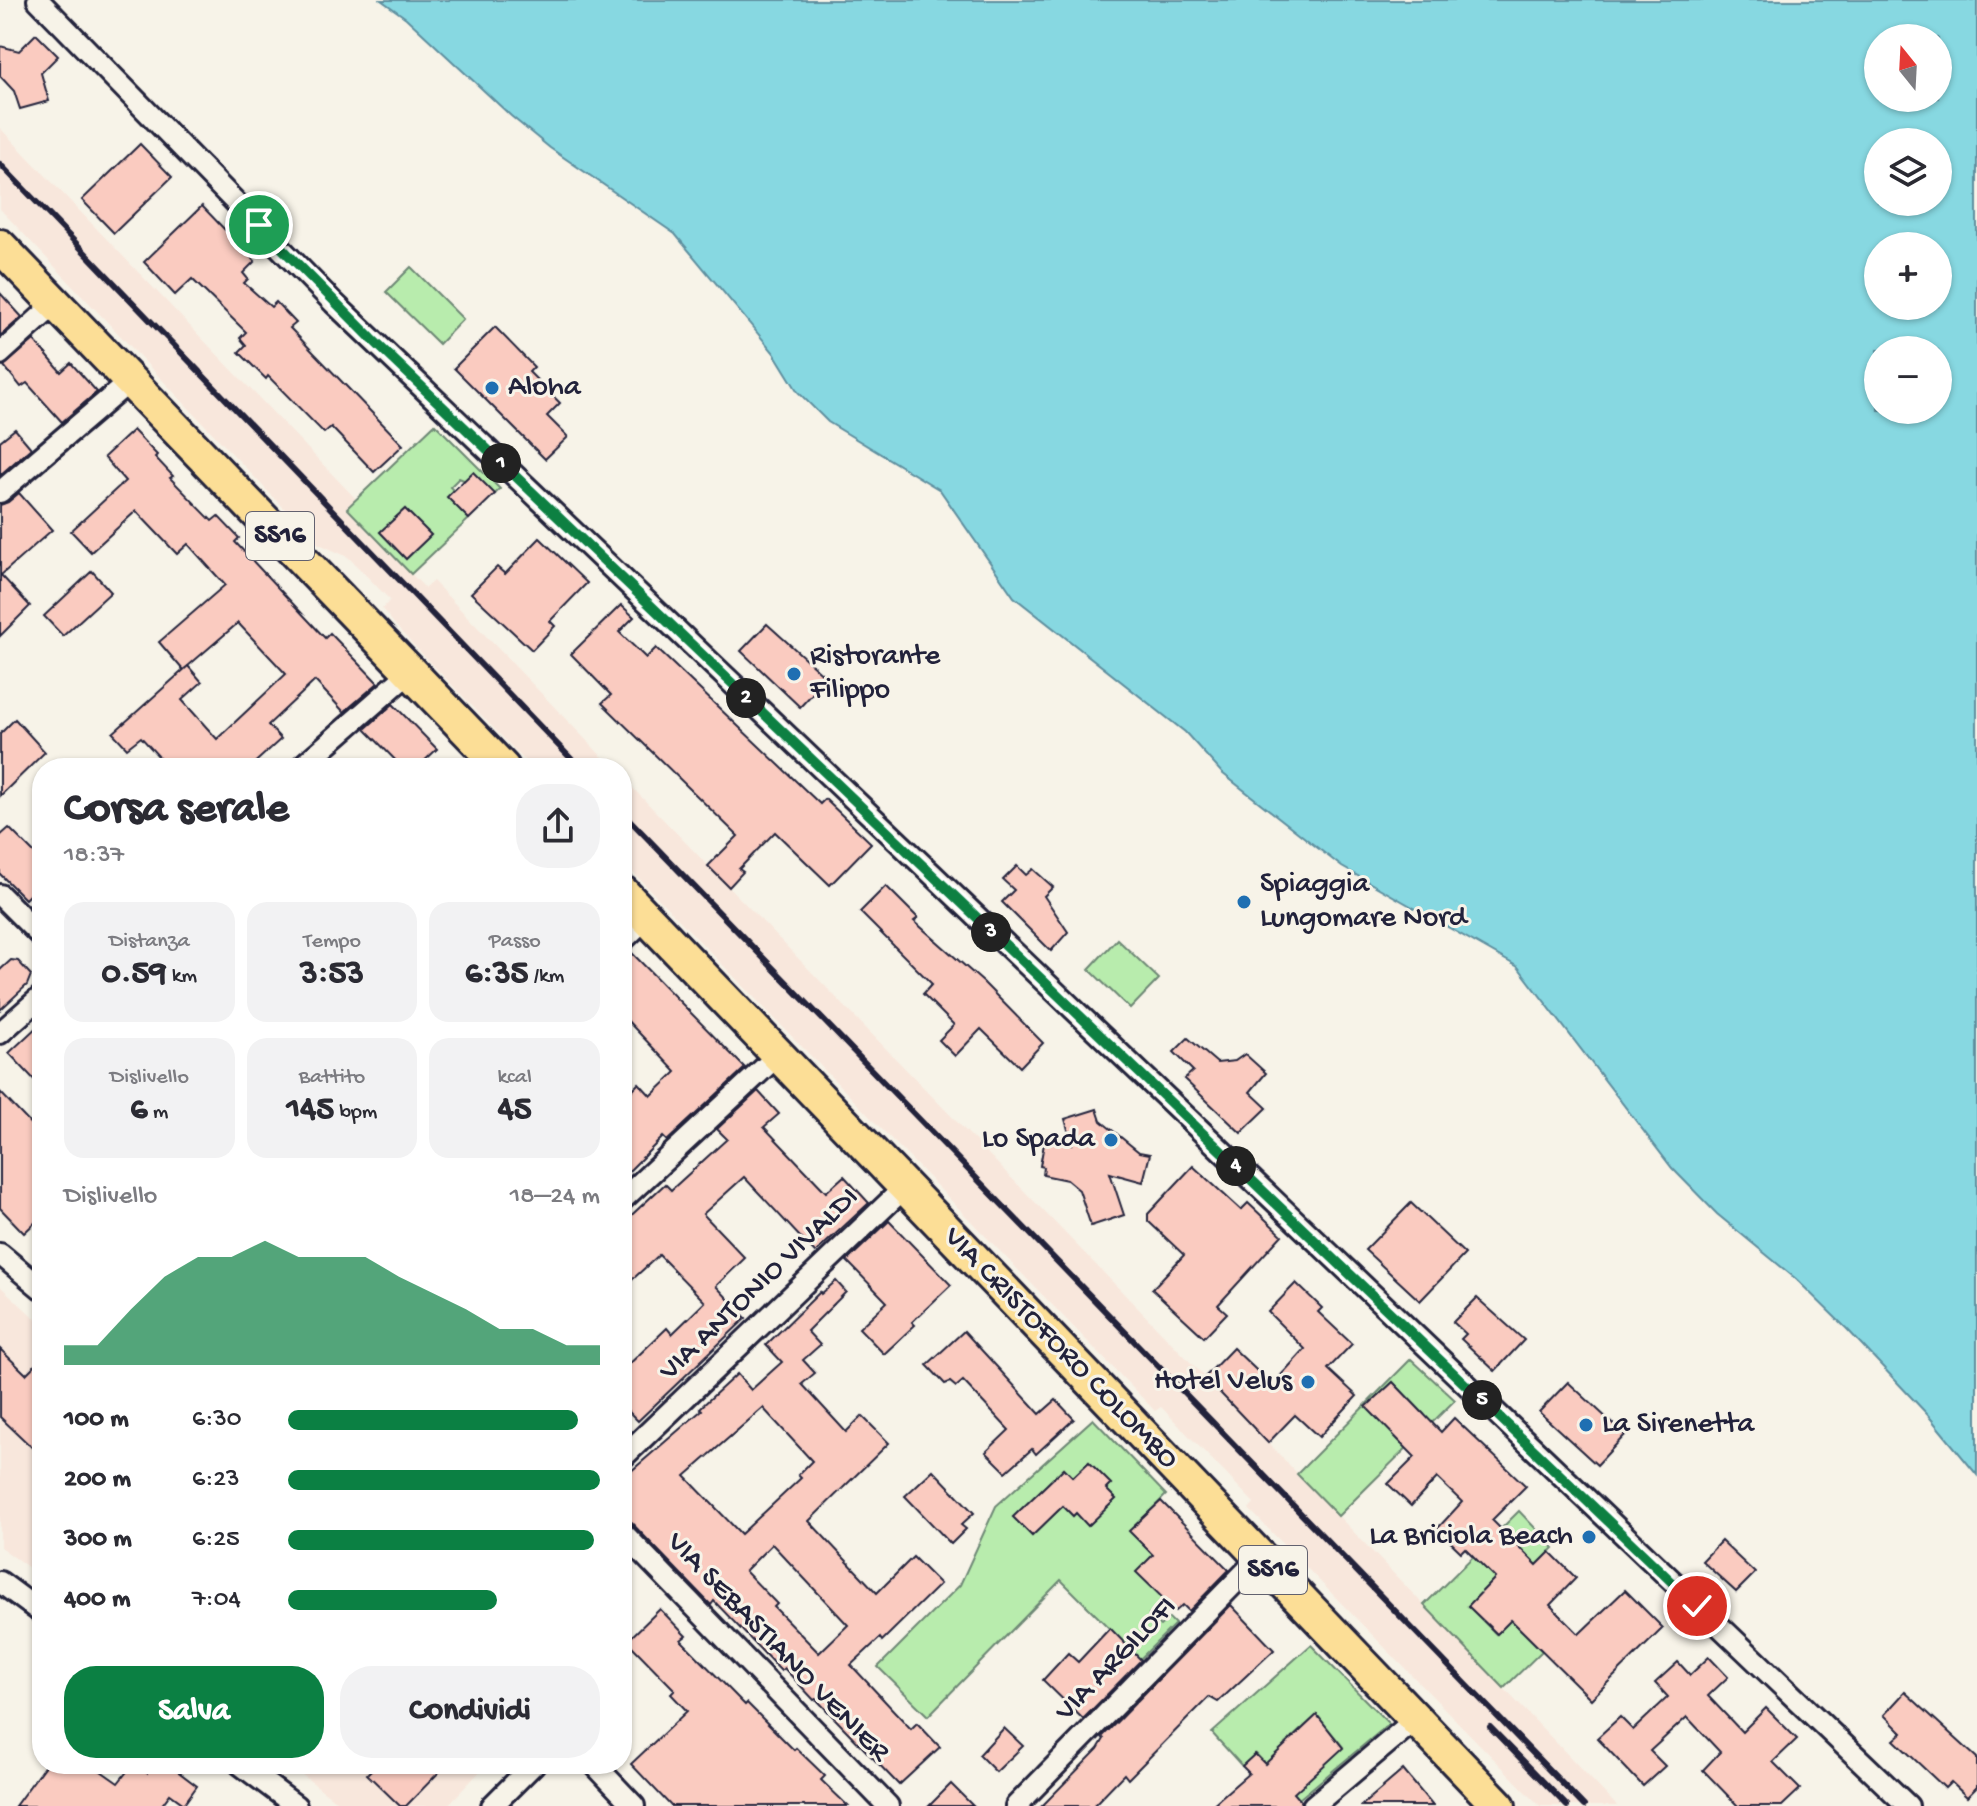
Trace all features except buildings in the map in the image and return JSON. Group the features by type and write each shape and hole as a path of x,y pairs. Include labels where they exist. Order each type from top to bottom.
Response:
{"main road":[{"name":"SS16","path":"0,246 493,758"},
{"name":"VIA CRISTOFORO COLOMBO","path":"632,903 1499,1806"}],"street":[{"path":"38,0 334,303 1908,1806"},
{"path":"0,354 56,303"},
{"path":"0,492 130,381"},
{"path":"311,758 410,672"},
{"path":"0,895 32,927"},
{"path":"632,931 646,918"},
{"path":"0,1033 32,1005"},
{"path":"632,1191 778,1055"},
{"name":"VIA ANTONIO VIVALDI","path":"632,1448 905,1187"},
{"path":"0,1254 32,1281"},
{"name":"VIA SEBASTIANO VENIER","path":"632,1542 888,1806"},
{"name":"VIA ARGILOFI","path":"1016,1806 1260,1557"},
{"path":"0,1582 32,1606"},
{"path":"1313,1806 1416,1719"},
{"path":"253,1774 296,1806"},
{"path":"492,1806 524,1774"},
{"path":"604,1774 634,1806"}],"shaded area":[{"path":"0,128 356,499 347,508 425,588 433,581 603,758 522,758 401,632 382,609 390,600 348,557 317,543 0,209"},
{"path":"632,787 1617,1806 1540,1806 1249,1509 1254,1503 1161,1407 1155,1411 632,871"},
{"path":"0,1286 32,1316 32,1570 0,1547"},
{"path":"301,1774 477,1774 447,1806 343,1806"}],"green space":[{"path":"411,267 463,319 439,344 386,292"},
{"path":"435,424 500,489 495,494 459,478 450,487 454,491 448,498 469,519 411,574 347,508","holes":["405,509 431,535 406,559 380,532"]},
{"path":"1117,939 1159,979 1130,1009 1089,969"},
{"path":"1411,1359 1455,1400 1338,1516 1297,1474","holes":["1393,1382 1424,1414 1412,1426 1415,1430 1401,1443 1367,1407"]},
{"path":"1093,1419 1166,1495 1130,1531 1153,1555 1137,1572 1169,1596 1149,1615 1160,1626 1169,1618 1175,1624 1140,1659 1061,1580 928,1716 878,1667 960,1585 996,1506","holes":["1089,1462 1111,1484 1106,1489 1116,1499 1089,1525 1063,1506 1032,1536 1013,1517 1064,1468 1073,1477"]},
{"path":"1519,1511 1554,1548 1537,1565 1509,1537 1495,1578 1468,1606 1496,1634 1511,1620 1542,1651 1504,1688 1424,1605"},
{"path":"1311,1645 1389,1724 1299,1799 1256,1754 1242,1766 1212,1733","holes":["1317,1715 1343,1747 1307,1781 1285,1744"]}],"water":[{"path":"381,0 1977,0 1977,1475 1927,1414 1847,1329 1796,1279 1717,1214 1672,1168 1518,967 1342,867 1222,773 1185,732 1014,597 940,490 828,422 798,392 774,353 675,234 550,148 406,18"}],"railway":[{"path":"0,164 570,758"},
{"path":"632,822 1584,1806"},
{"path":"1490,1727 1567,1806"}],"place":[{"name":"Aloha","path":"492,388"},
{"name":"Ristorante Filippo","path":"794,674"},
{"name":"Spiaggia Lungomare Nord","path":"1244,902"},
{"name":"Lo Spada","path":"1111,1140"},
{"name":"Hotel Velus","path":"1308,1382"},
{"name":"La Sirenetta","path":"1586,1425"},
{"name":"La Briciola Beach","path":"1589,1537"}],"route":[{"path":"259,225 334,303 1697,1606"}]}
